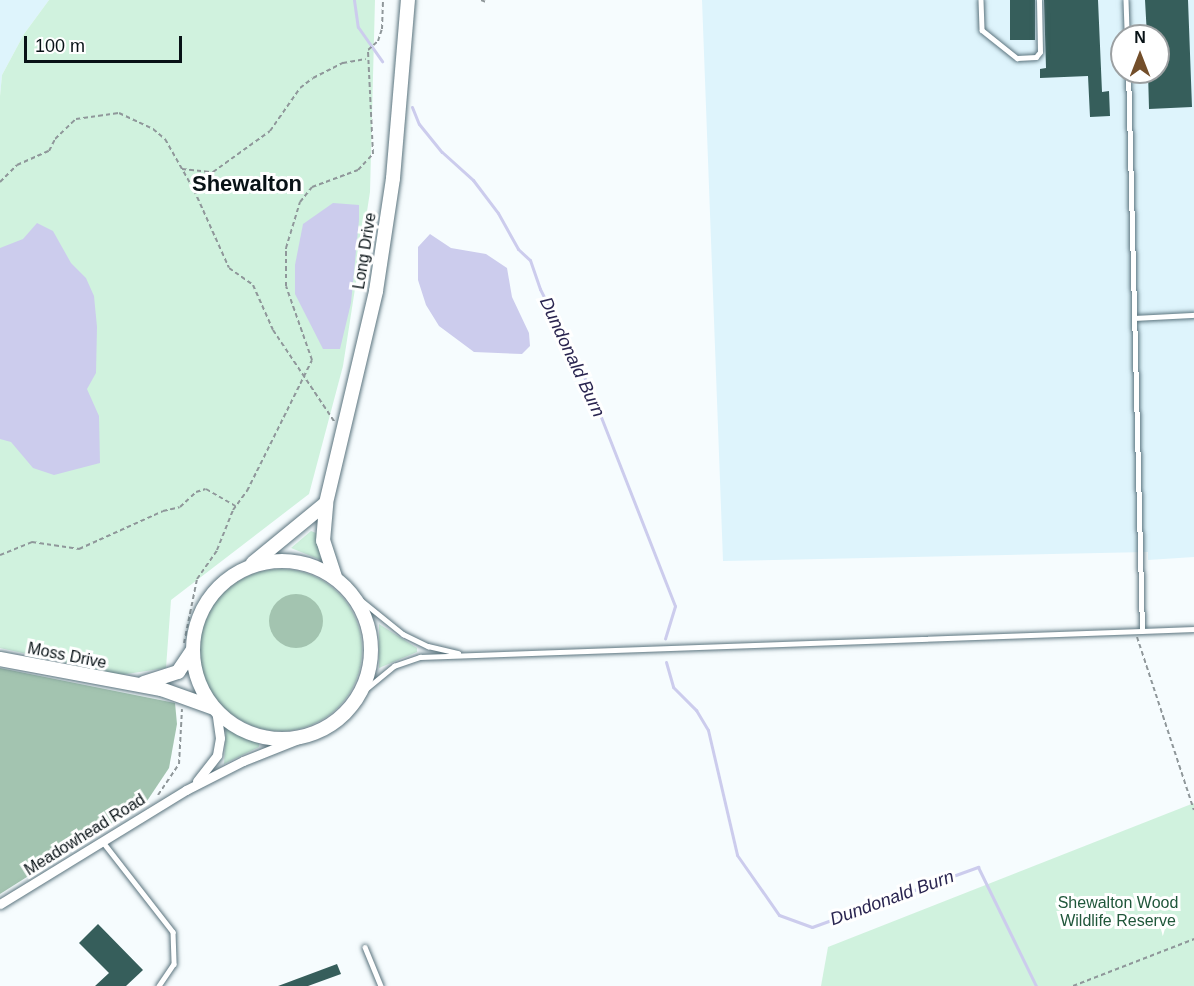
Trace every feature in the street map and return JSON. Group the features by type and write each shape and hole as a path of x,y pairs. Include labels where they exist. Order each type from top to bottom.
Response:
{"main road":[{"name":"Long Drive","path":"335,577 323,541 326,503 344,435 376,291 392,189 408,0"},
{"path":"246,568 264,562 292,561 319,568 335,577 351,592 365,615 372,641 370,668 360,694 334,723 311,734 284,739 256,735 230,723 215,709 198,681 188,651 207,601 224,582 246,568 326,503"},
{"name":"Moss Drive","path":"127,684 171,676 182,669 188,651"},
{"name":"Moss Drive","path":"0,659 184,696 215,709"}],"street":[{"name":"Meadowhead Road","path":"186,790 205,774 217,755 220,738 215,709"},
{"name":"Meadowhead Road","path":"0,904 186,790 243,761 311,734"}],"lane":[{"path":"981,0 982,30 1017,58 1036,57 1040,52 1039,0"},
{"path":"1126,0 1127,24"},
{"path":"1128,84 1136,318 1134,350 1139,632"},
{"path":"1136,318 1194,315"},
{"path":"351,592 415,640 441,650 472,654"},
{"path":"360,694 407,660 472,654 1139,632 1194,628"},
{"path":"103,842 173,932 174,964 159,986"},
{"path":"365,947 381,986"}],"path":[{"path":"188,651 194,588 217,550 236,506 247,491 312,360 286,286 286,248 300,202 312,187 358,170 373,154 367,58 368,50 378,41 383,0"},
{"path":"481,0 486,2"},
{"path":"182,170 213,172 270,132 300,88 313,78 343,63 367,58"},
{"path":"0,182 17,165 49,151 55,139 76,119 104,113 119,113 153,129 165,139 217,234 229,268 254,285 273,330 302,377 344,435"},
{"path":"0,555 32,542 79,549 163,511 180,507 196,492 206,489 236,506"},
{"path":"1139,632 1139,651 1194,810"},
{"path":"153,801 179,764 184,696"},
{"path":"1073,986 1194,939"}],"shaded area":[{"path":"0,0 49,0 24,34 2,75 0,96"},
{"path":"702,0 1194,0 1194,557 1148,560 1148,552 723,561"}],"green space":[{"path":"49,0 375,0 370,192 343,366 309,494 171,600 166,668 120,675 0,648 0,96 2,75 24,34"},
{"path":"311,531 316,533 321,560 291,548"},
{"path":"281,569 297,570 312,575 326,582 338,593 349,605 356,619 361,634 361,666 356,681 349,695 338,707 326,718 312,725 297,730 281,731 265,730 250,725 236,718 224,707 213,695 206,681 201,666 200,650 201,634 206,619 213,605 224,593 236,582 250,575 265,570"},
{"path":"291,594 301,594 311,598 319,606 323,621 319,636 311,644 301,648 291,648 281,644 273,636 269,626 269,616 273,606 281,598"},
{"path":"379,624 417,648 417,652 379,668"},
{"path":"0,668 175,703 177,724 169,768 147,801 0,894"},
{"path":"226,728 259,744 259,747 224,764"},
{"name":"Shewalton Wood Wildlife Reserve","path":"1194,803 1194,986 821,986 828,947"}],"water":[{"path":"333,203 359,205 359,220 351,303 340,349 323,349 295,294 295,265 303,224"},
{"path":"37,223 53,231 71,263 86,278 94,296 97,327 96,373 87,389 99,416 100,463 54,475 33,468 11,442 0,439 0,248 23,239"},
{"path":"430,234 451,248 486,254 507,268 512,297 529,333 530,346 522,354 474,352 439,326 426,305 418,280 418,247"}],"building":[{"path":"1010,0 1035,0 1035,40 1010,40"},
{"path":"1044,0 1098,0 1102,92 1109,91 1110,116 1090,117 1088,76 1040,78 1040,69 1046,68"},
{"path":"1145,0 1188,0 1192,107 1149,109 1148,84 1170,84 1170,24 1146,24"},
{"path":"98,924 143,970 126,986 95,986 109,973 79,943"},
{"path":"337,964 341,974 308,986 278,986"}],"waterway":[{"path":"354,0 358,27 382,61"},
{"name":"Dundonald Burn","path":"412,107 419,124 442,152 473,180 498,213 518,249 530,260 540,289 590,389 675,606 665,638"},
{"name":"Dundonald Burn","path":"666,662 673,687 696,710 708,730 737,855 779,915 812,927 978,867 1036,986"}],"district":[{"name":"Shewalton","path":"247,184"}]}
